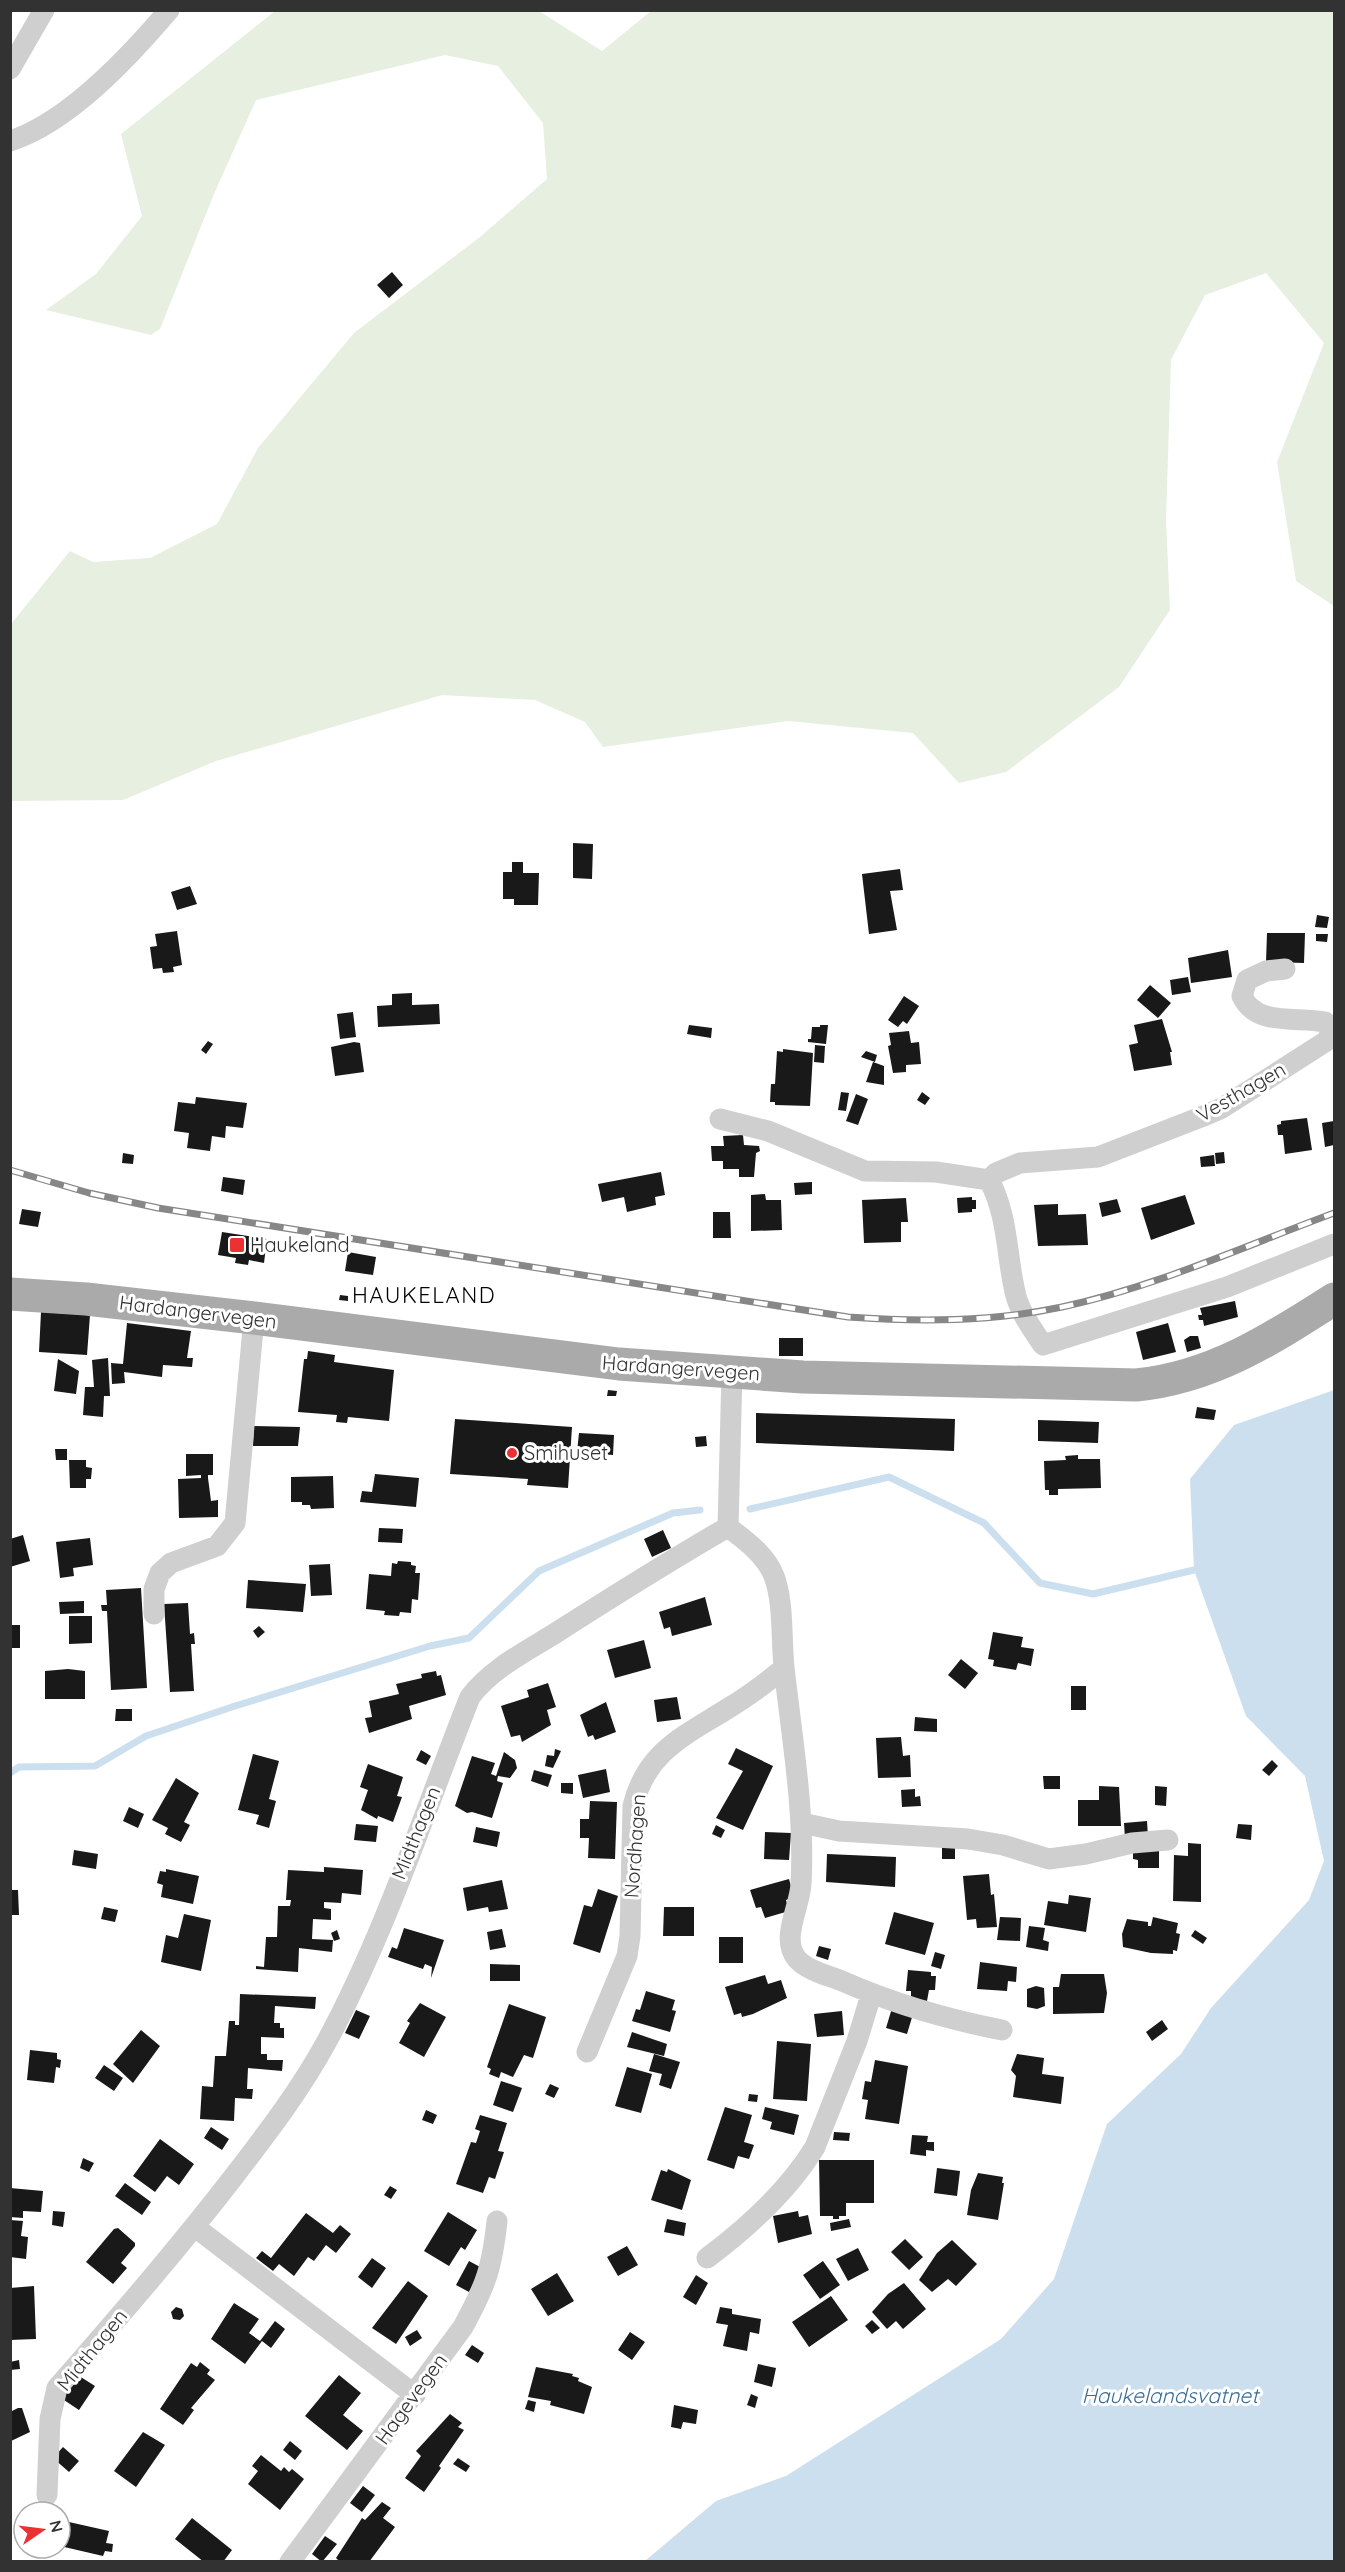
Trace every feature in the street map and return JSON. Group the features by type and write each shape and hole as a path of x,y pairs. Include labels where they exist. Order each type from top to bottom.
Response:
{"main road":[{"name":"Hardangervegen","path":"10,1294 86,1299 254,1318 619,1364 802,1377 1103,1384 1160,1383 1181,1379 1223,1363 1276,1335 1335,1299"}],"street":[{"path":"10,69 44,10"},
{"path":"10,141 43,126 95,87 136,49 169,10"},
{"name":"Vesthagen","path":"989,1180 996,1173 1020,1163 1098,1157 1201,1117 1222,1108 1328,1040 1331,1028 1324,1022 1266,1016 1251,1010 1246,1005 1242,996 1247,980 1266,971 1285,969"},
{"path":"720,1119 768,1131 865,1171 936,1172 989,1180 1002,1209 1016,1297 1023,1314 1043,1345 1227,1287 1335,1244"},
{"path":"154,1614 154,1589 160,1573 171,1563 217,1546 235,1523 254,1318"},
{"path":"732,1372 728,1527 754,1547 774,1576 779,1594 784,1668 802,1823 801,1887 791,1932 792,1952 799,1961 811,1969 871,1995 945,2018 1002,2030"},
{"name":"Midthagen","path":"47,2495 50,2419 57,2388 195,2228 277,2121 327,2041 372,1944 470,1697 481,1683 510,1662 644,1576 728,1527"},
{"name":"Nordhagen","path":"587,2052 627,1956 630,1936 633,1806 638,1785 651,1765 669,1746 747,1697 784,1668"},
{"path":"802,1823 839,1831 991,1843 1049,1859 1086,1854 1132,1843 1168,1840"},
{"path":"707,2258 765,2207 811,2154 844,2076 871,1995"},
{"name":"Hagevegen","path":"290,2562 464,2327 485,2287 492,2262 497,2221"},
{"path":"195,2228 415,2395"}],"green space":[{"path":"275,11 539,11 602,51 651,11 1334,11 1334,606 1296,581 1277,462 1324,343 1266,273 1205,295 1171,360 1166,520 1170,610 1119,687 1006,772 959,783 913,733 788,721 603,747 585,722 535,700 442,695 216,761 123,800 11,801 11,624 70,551 93,562 150,558 217,524 258,448 354,333 480,237 547,179 543,123 498,66 445,55 256,100 214,194 160,329 151,335 46,310 96,274 142,216 121,134"}],"water":[{"name":"Haukelandsvatnet","path":"1334,1390 1334,2561 645,2561 716,2501 786,2476 1001,2339 1054,2279 1107,2124 1181,2054 1211,2008 1309,1900 1324,1861 1305,1776 1246,1716 1194,1570 1190,1479 1234,1425"}],"building":[{"path":"392,272 403,285 389,298 377,285"},
{"path":"573,843 593,844 592,879 573,878"},
{"path":"512,862 523,862 523,873 539,873 538,905 514,905 514,899 503,899 503,872 512,872"},
{"path":"900,869 903,890 890,891 897,930 869,934 862,874"},
{"path":"190,886 197,904 177,910 171,892"},
{"path":"1317,915 1329,917 1327,928 1315,927"},
{"path":"177,931 182,965 173,967 174,972 163,973 162,968 153,969 150,947 157,946 155,934"},
{"path":"1267,933 1305,933 1304,963 1266,962"},
{"path":"1316,934 1328,934 1327,942 1316,941"},
{"path":"1228,950 1232,977 1191,983 1188,958"},
{"path":"1188,977 1191,992 1172,995 1170,980"},
{"path":"1150,985 1171,1003 1158,1018 1137,1000"},
{"path":"412,993 412,1005 439,1004 440,1024 378,1027 377,1006 392,1005 392,994"},
{"path":"904,996 919,1006 907,1024 903,1021 898,1027 888,1020"},
{"path":"353,1012 356,1037 340,1039 337,1014"},
{"path":"1162,1019 1172,1052 1170,1052 1172,1065 1134,1071 1129,1045 1138,1043 1134,1025"},
{"path":"689,1025 712,1028 711,1038 687,1034"},
{"path":"820,1025 828,1025 826,1044 808,1042 808,1039 811,1039 812,1027 820,1027"},
{"path":"909,1031 911,1043 919,1042 921,1064 906,1065 906,1072 893,1073 888,1046 891,1045 889,1033"},
{"path":"208,1041 213,1044 206,1054 201,1050"},
{"path":"354,1042 360,1043 364,1072 335,1076 331,1047"},
{"path":"815,1045 825,1046 824,1063 814,1062"},
{"path":"783,1049 813,1053 810,1106 775,1105 775,1102 770,1102 771,1084 775,1084 777,1051 783,1052"},
{"path":"866,1051 877,1055 875,1062 861,1057"},
{"path":"873,1062 884,1066 884,1085 866,1082"},
{"path":"841,1092 849,1093 846,1111 838,1110"},
{"path":"922,1092 930,1098 925,1105 917,1100"},
{"path":"856,1094 868,1099 858,1125 846,1121"},
{"path":"196,1097 247,1103 243,1128 226,1126 225,1138 212,1136 210,1151 187,1148 189,1133 174,1131 178,1102 195,1104"},
{"path":"1307,1118 1312,1150 1285,1154 1283,1135 1278,1135 1277,1125 1281,1124 1281,1121"},
{"path":"1334,1121 1334,1145 1325,1147 1322,1123"},
{"path":"743,1135 744,1145 759,1146 760,1151 756,1153 754,1177 739,1177 739,1169 723,1169 723,1161 712,1161 711,1146 724,1146 723,1136"},
{"path":"1224,1152 1225,1163 1216,1164 1215,1153"},
{"path":"123,1153 134,1155 133,1164 122,1163"},
{"path":"1214,1155 1215,1166 1201,1167 1200,1157"},
{"path":"661,1172 665,1195 655,1197 656,1205 627,1212 624,1197 602,1202 598,1184"},
{"path":"223,1177 245,1180 243,1195 221,1191"},
{"path":"812,1182 812,1194 795,1195 794,1183"},
{"path":"765,1194 766,1200 781,1200 782,1230 751,1231 751,1195"},
{"path":"1185,1195 1195,1224 1151,1240 1141,1208"},
{"path":"972,1197 972,1200 976,1200 976,1209 972,1209 972,1212 958,1213 957,1198"},
{"path":"906,1198 908,1222 901,1222 901,1242 864,1243 862,1200"},
{"path":"1117,1199 1121,1212 1102,1217 1099,1203"},
{"path":"1058,1204 1058,1215 1086,1214 1088,1245 1038,1246 1034,1205"},
{"path":"22,1209 41,1212 38,1227 19,1224"},
{"path":"713,1212 730,1212 731,1238 713,1238"},
{"path":"222,1232 267,1239 264,1263 249,1260 248,1265 235,1263 236,1258 218,1255"},
{"path":"348,1252 376,1257 373,1275 345,1271"},
{"path":"340,1295 348,1296 348,1301 339,1300"},
{"path":"1235,1301 1238,1317 1204,1326 1203,1320 1199,1320 1198,1315 1202,1315 1200,1308"},
{"path":"41,1312 90,1315 87,1355 39,1352"},
{"path":"127,1323 191,1331 187,1358 193,1358 192,1367 163,1365 162,1377 124,1372 125,1383 112,1384 111,1363 123,1364"},
{"path":"1168,1323 1176,1352 1143,1360 1136,1332"},
{"path":"1190,1336 1198,1336 1201,1348 1187,1352 1184,1340"},
{"path":"779,1338 803,1338 803,1356 779,1356"},
{"path":"308,1351 335,1355 334,1362 394,1370 389,1421 348,1417 347,1423 336,1422 337,1415 298,1412 304,1359 307,1359"},
{"path":"108,1358 110,1396 104,1396 103,1417 83,1415 85,1387 94,1387 92,1360"},
{"path":"58,1359 79,1371 76,1394 54,1391"},
{"path":"608,1390 617,1391 616,1396 607,1396"},
{"path":"1197,1407 1216,1410 1214,1420 1195,1418"},
{"path":"756,1413 955,1419 954,1451 756,1443"},
{"name":"Smihuset","path":"455,1419 572,1427 568,1488 527,1485 528,1479 450,1474"},
{"path":"1038,1420 1099,1422 1098,1443 1038,1441"},
{"path":"254,1426 300,1427 298,1446 253,1446"},
{"path":"579,1433 614,1435 613,1455 577,1452"},
{"path":"706,1436 707,1446 696,1447 695,1437"},
{"path":"55,1449 67,1449 67,1460 56,1460"},
{"path":"186,1454 213,1454 213,1475 208,1475 208,1478 211,1501 218,1500 218,1517 179,1518 178,1479 201,1478 201,1475 186,1476"},
{"path":"1078,1455 1078,1459 1100,1459 1101,1488 1058,1489 1058,1495 1049,1495 1049,1490 1045,1490 1044,1461 1066,1460 1065,1456"},
{"path":"69,1460 86,1460 86,1467 92,1468 91,1479 86,1479 86,1488 70,1488"},
{"path":"375,1474 419,1478 416,1507 360,1502 362,1491 372,1492"},
{"path":"333,1476 334,1508 311,1509 310,1505 302,1505 302,1502 291,1502 291,1477"},
{"path":"379,1528 403,1529 402,1543 378,1542"},
{"path":"663,1530 671,1548 652,1557 644,1539"},
{"path":"23,1535 30,1561 10,1567 10,1539"},
{"path":"90,1538 93,1565 73,1568 74,1576 60,1578 56,1542"},
{"path":"398,1561 411,1562 411,1565 416,1566 415,1573 420,1573 418,1600 412,1599 411,1613 400,1612 399,1616 384,1615 385,1611 366,1609 369,1574 391,1576 392,1563 397,1564"},
{"path":"330,1564 332,1595 311,1596 309,1565"},
{"path":"248,1580 306,1584 303,1612 246,1608"},
{"path":"141,1588 147,1688 111,1690 107,1611 102,1611 101,1605 107,1605 106,1590"},
{"path":"705,1597 712,1625 672,1636 670,1627 664,1629 659,1612"},
{"path":"84,1601 84,1613 60,1614 59,1602"},
{"path":"188,1603 190,1634 194,1633 195,1644 191,1644 194,1691 170,1692 164,1604"},
{"path":"69,1616 92,1616 92,1643 69,1644"},
{"path":"10,1625 20,1625 20,1648 10,1648"},
{"path":"259,1626 265,1632 258,1638 253,1631"},
{"path":"993,1632 1023,1637 1021,1647 1034,1649 1031,1666 1018,1663 1016,1670 993,1666 994,1660 988,1659"},
{"path":"644,1640 651,1668 615,1678 607,1650"},
{"path":"961,1659 978,1673 965,1689 948,1675"},
{"path":"68,1669 85,1671 85,1699 45,1699 45,1671"},
{"path":"436,1671 437,1676 441,1675 446,1695 409,1706 412,1719 369,1733 365,1718 372,1717 369,1701 399,1694 396,1684 422,1678 421,1674"},
{"path":"548,1683 556,1707 547,1710 551,1725 522,1742 520,1735 511,1737 501,1706 529,1697 527,1690"},
{"path":"1071,1686 1086,1686 1086,1710 1071,1710"},
{"path":"677,1697 681,1719 657,1722 654,1700"},
{"path":"606,1702 616,1732 595,1740 593,1735 588,1737 580,1715"},
{"path":"116,1709 132,1709 132,1721 115,1721"},
{"path":"915,1717 937,1719 937,1732 914,1731"},
{"path":"901,1737 903,1756 910,1755 911,1777 878,1778 876,1738"},
{"path":"736,1748 773,1766 743,1830 716,1818 743,1771 728,1764"},
{"path":"555,1749 561,1751 553,1768 545,1766 547,1755 554,1756"},
{"path":"421,1750 431,1756 426,1765 416,1760"},
{"path":"504,1752 515,1760 517,1768 510,1778 498,1776 497,1781 503,1783 492,1818 472,1812 467,1813 455,1806 472,1756 495,1763 491,1774 496,1776"},
{"path":"253,1754 279,1761 269,1799 276,1801 269,1828 256,1824 259,1815 238,1810"},
{"path":"1272,1760 1278,1766 1269,1776 1262,1770"},
{"path":"368,1764 403,1777 397,1796 402,1797 393,1822 378,1816 377,1819 361,1810 368,1790 360,1787"},
{"path":"606,1769 610,1792 583,1798 578,1775"},
{"path":"534,1770 552,1775 548,1787 531,1781"},
{"path":"1043,1776 1060,1776 1060,1789 1044,1789"},
{"path":"176,1778 199,1793 184,1822 190,1825 181,1842 165,1834 168,1828 152,1820"},
{"path":"561,1783 573,1783 573,1794 561,1793"},
{"path":"1099,1786 1119,1787 1121,1826 1078,1826 1078,1800 1099,1800"},
{"path":"1155,1786 1167,1787 1166,1806 1155,1805"},
{"path":"915,1789 915,1797 920,1796 921,1806 902,1807 901,1790"},
{"path":"590,1801 617,1802 615,1859 588,1858 589,1838 580,1838 580,1819 589,1819"},
{"path":"129,1807 144,1814 138,1828 123,1821"},
{"path":"1147,1821 1148,1837 1125,1839 1124,1823"},
{"path":"356,1824 378,1826 376,1842 354,1840"},
{"path":"1238,1824 1252,1825 1251,1840 1236,1838"},
{"path":"716,1825 725,1830 721,1838 712,1834"},
{"path":"476,1827 500,1832 497,1847 473,1842"},
{"path":"765,1832 791,1833 789,1860 764,1859"},
{"path":"1188,1843 1201,1844 1201,1902 1173,1901 1174,1855 1188,1856"},
{"path":"942,1845 955,1845 955,1859 942,1859"},
{"path":"1133,1845 1159,1846 1159,1868 1138,1868 1138,1860 1133,1859"},
{"path":"74,1850 98,1854 96,1869 72,1865"},
{"path":"827,1854 896,1857 895,1887 826,1882"},
{"path":"324,1867 363,1870 361,1895 342,1893 341,1903 324,1902 324,1908 331,1909 331,1920 313,1919 312,1939 333,1940 332,1952 299,1948 298,1972 256,1969 256,1966 264,1967 266,1937 277,1937 278,1906 290,1906 291,1900 286,1900 288,1870 324,1872"},
{"path":"166,1869 199,1876 193,1904 161,1897 163,1885 157,1883 160,1871 166,1872"},
{"path":"989,1874 991,1895 994,1894 997,1927 977,1928 976,1919 967,1920 963,1876"},
{"path":"789,1879 794,1897 786,1900 789,1911 765,1918 761,1907 756,1908 750,1890"},
{"path":"502,1880 508,1909 489,1912 488,1907 467,1911 463,1888"},
{"path":"598,1889 618,1896 600,1953 573,1944 584,1905 592,1907"},
{"path":"10,1890 18,1890 19,1915 10,1915"},
{"path":"1069,1895 1091,1898 1086,1932 1044,1925 1048,1901 1068,1904"},
{"path":"104,1907 118,1910 115,1922 101,1919"},
{"path":"664,1907 694,1907 694,1936 663,1936"},
{"path":"894,1912 934,1923 925,1955 885,1944"},
{"path":"184,1914 211,1920 201,1971 161,1962 166,1935 178,1938"},
{"path":"1000,1917 1021,1918 1020,1941 997,1940"},
{"path":"1153,1917 1178,1923 1176,1933 1180,1934 1177,1951 1173,1950 1173,1954 1151,1953 1123,1947 1122,1934 1127,1919 1148,1922 1148,1926 1151,1926"},
{"path":"1029,1926 1045,1928 1043,1940 1049,1942 1048,1951 1026,1947"},
{"path":"404,1928 444,1940 431,1978 432,1967 425,1964 423,1969 388,1957 392,1947 397,1949"},
{"path":"502,1929 506,1947 490,1950 487,1932"},
{"path":"337,1930 340,1939 334,1941 331,1933"},
{"path":"1195,1930 1207,1938 1203,1944 1191,1936"},
{"path":"719,1937 743,1937 743,1963 719,1963"},
{"path":"819,1946 831,1949 828,1960 816,1956"},
{"path":"935,1952 945,1955 941,1969 931,1966"},
{"path":"980,1962 1017,1967 1016,1982 1008,1981 1007,1991 977,1989"},
{"path":"490,1964 520,1965 520,1981 490,1981"},
{"path":"908,1970 931,1972 931,1976 936,1976 935,1990 929,1990 927,2001 911,2000 911,1991 906,1991"},
{"path":"1061,1974 1104,1974 1107,1993 1104,2013 1053,2014 1053,1987 1059,1987"},
{"path":"765,1975 768,1984 781,1980 787,1998 753,2014 742,2017 741,2013 734,2015 725,1987"},
{"path":"1036,1986 1044,1988 1045,2006 1037,2009 1027,2007 1027,1989"},
{"path":"646,1991 675,2000 672,2010 676,2011 670,2032 632,2021 636,2009 640,2010"},
{"path":"240,1994 316,1997 315,2009 275,2006 274,2023 280,2023 280,2028 284,2028 284,2038 261,2037 261,2054 267,2054 267,2060 283,2060 282,2071 248,2068 247,2089 253,2089 252,2099 235,2098 234,2121 200,2119 202,2086 213,2087 215,2056 226,2056 229,2021 235,2021 235,2025 239,2025"},
{"path":"420,2003 446,2017 424,2057 399,2043 410,2023 407,2021"},
{"path":"509,2004 546,2017 533,2058 524,2055 513,2077 501,2072 499,2078 489,2074 491,2069 487,2067"},
{"path":"892,2008 913,2014 907,2034 886,2028"},
{"path":"356,2010 370,2016 359,2039 345,2033"},
{"path":"842,2011 844,2035 817,2037 814,2014"},
{"path":"1162,2020 1168,2029 1152,2041 1146,2032"},
{"path":"141,2030 160,2046 133,2083 113,2064"},
{"path":"632,2032 667,2044 664,2056 627,2047"},
{"path":"777,2041 811,2044 807,2101 773,2099"},
{"path":"30,2050 57,2053 57,2059 61,2060 60,2068 56,2067 54,2083 27,2080"},
{"path":"654,2054 680,2062 671,2089 659,2085 662,2074 649,2071"},
{"path":"1017,2054 1044,2058 1042,2074 1064,2077 1061,2104 1013,2097 1016,2076 1011,2070"},
{"path":"875,2060 908,2066 899,2124 865,2119 868,2100 862,2099 865,2081 871,2082"},
{"path":"104,2065 123,2078 114,2091 95,2078"},
{"path":"627,2067 652,2074 641,2113 615,2106"},
{"path":"501,2081 522,2088 513,2112 493,2105"},
{"path":"550,2084 559,2088 554,2098 545,2094"},
{"path":"749,2094 758,2095 757,2102 748,2101"},
{"path":"725,2107 752,2115 744,2142 754,2145 749,2159 738,2156 734,2169 707,2160"},
{"path":"765,2107 799,2115 794,2135 770,2129 772,2122 762,2119"},
{"path":"426,2110 437,2115 433,2124 422,2120"},
{"path":"480,2115 507,2123 498,2151 504,2152 495,2179 489,2177 483,2193 456,2184 471,2142 476,2143 480,2131 475,2129"},
{"path":"211,2127 229,2139 222,2150 204,2138"},
{"path":"834,2132 850,2133 849,2141 833,2140"},
{"path":"912,2135 928,2136 927,2142 934,2142 934,2151 926,2150 926,2156 910,2154"},
{"path":"160,2139 194,2164 179,2185 167,2176 155,2192 133,2176"},
{"path":"83,2158 94,2163 89,2172 80,2168"},
{"path":"819,2160 874,2160 874,2203 846,2203 846,2216 839,2216 839,2219 833,2219 833,2216 820,2216"},
{"path":"937,2168 960,2171 957,2196 934,2193"},
{"path":"668,2169 691,2180 682,2210 651,2200 661,2170 667,2172"},
{"path":"978,2173 1003,2177 998,2220 967,2215 971,2190"},
{"path":"125,2183 151,2202 142,2215 115,2196"},
{"path":"390,2186 397,2190 391,2199 384,2195"},
{"path":"10,2188 43,2191 41,2212 23,2211 23,2218 10,2217"},
{"path":"53,2211 65,2212 63,2227 52,2225"},
{"path":"798,2211 799,2217 808,2215 812,2234 778,2243 773,2216"},
{"path":"448,2212 477,2230 465,2250 461,2247 449,2266 424,2251"},
{"path":"306,2213 333,2233 340,2225 351,2234 336,2253 326,2245 314,2261 308,2257 294,2276 279,2264 273,2271 256,2258 262,2251 271,2258"},
{"path":"667,2219 686,2223 684,2236 664,2232"},
{"path":"849,2219 851,2227 831,2231 830,2223"},
{"path":"10,2220 23,2221 21,2236 28,2237 26,2259 10,2257"},
{"path":"118,2228 135,2243 135,2246 121,2263 127,2268 113,2284 86,2262 114,2229"},
{"path":"905,2239 923,2257 909,2270 891,2252"},
{"path":"952,2240 977,2264 956,2286 948,2279 932,2292 919,2280 937,2253"},
{"path":"627,2246 638,2265 618,2276 607,2257"},
{"path":"858,2248 869,2270 848,2281 836,2259"},
{"path":"372,2258 386,2268 372,2288 358,2277"},
{"path":"469,2261 482,2268 469,2292 456,2285"},
{"path":"823,2261 840,2285 820,2299 803,2275"},
{"path":"557,2273 574,2301 548,2316 531,2289"},
{"path":"696,2275 708,2283 696,2305 683,2297"},
{"path":"408,2281 428,2296 396,2344 372,2328"},
{"path":"904,2283 926,2309 903,2329 896,2321 887,2329 872,2312 888,2294"},
{"path":"34,2286 36,2339 10,2340 10,2288"},
{"path":"831,2296 848,2320 809,2347 792,2322"},
{"path":"234,2303 259,2319 249,2333 260,2341 275,2321 285,2329 271,2348 262,2341 245,2364 211,2339"},
{"path":"176,2307 182,2309 184,2316 180,2320 173,2319 171,2312"},
{"path":"720,2307 732,2309 732,2314 761,2319 759,2334 750,2332 747,2351 723,2346 728,2325 716,2323"},
{"path":"872,2320 880,2328 872,2334 865,2326"},
{"path":"417,2330 422,2338 410,2346 405,2337"},
{"path":"630,2332 645,2342 632,2360 618,2350"},
{"path":"472,2345 484,2353 478,2363 465,2355"},
{"path":"19,2360 20,2369 10,2370 10,2362"},
{"path":"200,2362 210,2370 207,2374 215,2380 191,2408 194,2410 183,2425 160,2409 191,2363 197,2367"},
{"path":"758,2364 776,2368 772,2387 754,2382"},
{"path":"536,2367 573,2374 572,2376 579,2378 578,2381 592,2387 584,2414 550,2405 551,2401 528,2397"},
{"path":"76,2374 95,2386 79,2410 61,2398"},
{"path":"339,2375 361,2393 343,2415 363,2431 347,2450 305,2416"},
{"path":"751,2394 758,2397 755,2408 747,2405"},
{"path":"528,2400 536,2402 534,2412 525,2409"},
{"path":"674,2405 698,2410 696,2424 683,2422 681,2429 671,2427"},
{"path":"22,2408 30,2432 11,2441 10,2412"},
{"path":"450,2414 462,2423 458,2427 464,2430 424,2492 405,2478 421,2456 416,2451"},
{"path":"143,2432 165,2445 136,2487 114,2471"},
{"path":"290,2441 302,2451 295,2460 283,2450"},
{"path":"63,2447 79,2461 69,2472 53,2458"},
{"path":"261,2455 281,2471 284,2467 289,2472 292,2469 304,2479 280,2510 248,2484 258,2471 252,2466"},
{"path":"458,2458 470,2466 466,2472 453,2464"},
{"path":"363,2486 375,2495 362,2512 350,2503"},
{"path":"382,2502 391,2508 383,2518 395,2527 369,2562 340,2562 336,2558 362,2518 365,2520"},
{"path":"192,2518 232,2550 223,2562 204,2562 175,2539"},
{"path":"72,2523 109,2531 106,2543 113,2544 112,2552 105,2551 103,2556 72,2549"},
{"path":"325,2536 337,2544 322,2562 312,2554"}],"waterway":[{"path":"750,1509 889,1477 984,1523 1040,1583 1093,1594 1194,1570"},
{"path":"10,1773 19,1767 95,1766 146,1736 430,1646 469,1638 539,1571 673,1513 700,1510"}],"railway":[{"path":"10,1170 89,1193 158,1208 848,1317 902,1320 955,1320 1009,1316 1097,1299 1200,1265 1334,1213"}],"place":[{"name":"Haukeland","path":"237,1245"},
{"name":"Smihuset","path":"512,1453"}],"district":[{"name":"HAUKELAND","path":"424,1295"}]}
